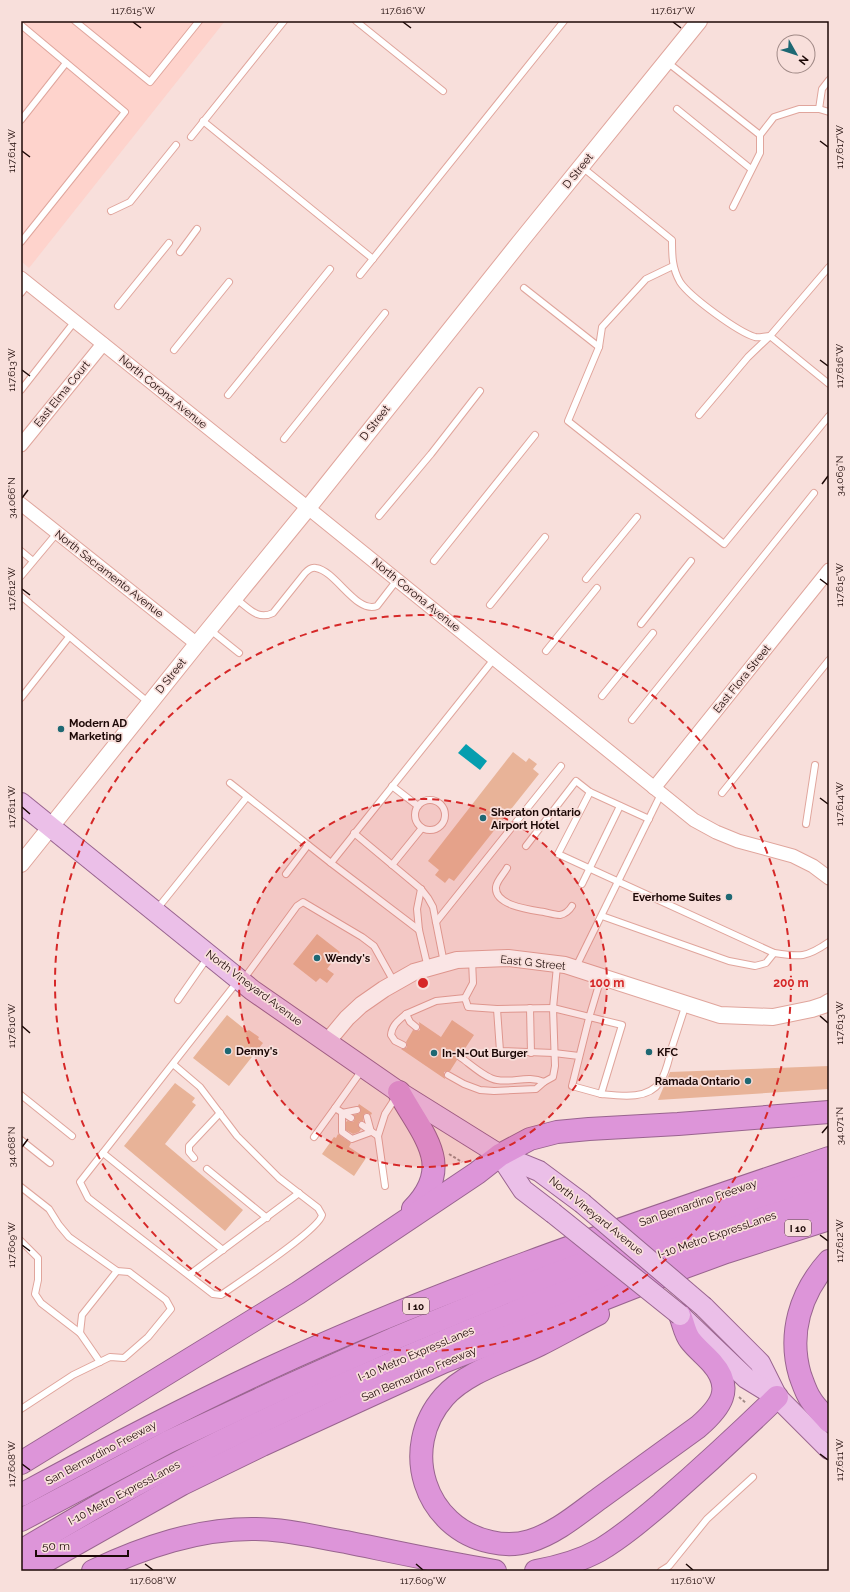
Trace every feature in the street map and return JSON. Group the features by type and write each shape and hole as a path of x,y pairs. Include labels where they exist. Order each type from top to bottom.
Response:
{"highway":[{"path":"390,1232 426,1194 430,1187 434,1166 433,1154 399,1092"},
{"path":"21,1462 298,1293 477,1173 500,1155 530,1139 557,1132 589,1129 678,1124 829,1112"},
{"name":"San Bernardino Freeway","path":"21,1496 159,1423 255,1376 382,1320 466,1286 637,1223 829,1158"},
{"name":"I-10 Metro ExpressLanes","path":"21,1520 168,1442 393,1339 502,1294 713,1215 829,1178"},
{"name":"I-10 Metro ExpressLanes","path":"21,1550 117,1495 175,1465 420,1350 615,1272 737,1227 829,1197"},
{"name":"San Bernardino Freeway","path":"28,1571 182,1484 262,1445 443,1362 685,1267 747,1245 829,1219"},
{"path":"829,1262 809,1288 803,1301 796,1325 795,1339 799,1372 807,1393 810,1399 829,1421"},
{"path":"680,1314 689,1339 712,1363 722,1378 723,1396 719,1406 710,1417 556,1529 538,1539 515,1544 485,1541 470,1535 445,1517 432,1499 424,1482 421,1453 422,1442 428,1422 439,1403 447,1394 462,1382 539,1345 685,1267"},
{"path":"536,1571 586,1557 622,1535 682,1486 778,1397"},
{"path":"93,1571 136,1552 163,1543 190,1536 224,1531 255,1529 296,1533 495,1571"}],"main road":[{"name":"North Vineyard Avenue","path":"21,803 240,980 399,1092 500,1155 539,1171 582,1203 704,1307 760,1363 778,1397"},
{"name":"North Vineyard Avenue","path":"500,1155 523,1190 680,1314 746,1378 778,1397 829,1449"}],"street":[{"name":"D Street","path":"21,864 149,703 700,21"},
{"name":"North Corona Avenue","path":"23,285 75,321 694,820 716,832 738,841 793,856 813,866 829,878"},
{"name":"East Elma Court","path":"21,445 103,344"},
{"name":"North Sacramento Avenue","path":"21,504 197,644"},
{"name":"East Flora Street","path":"658,791 829,570"},
{"name":"East G Street","path":"327,1042 347,1018 361,1005 394,983 414,972 456,960 508,958 557,964 576,968 720,1015 773,1017 812,1009 829,1002"}],"lane":[{"path":"76,21 150,82 199,21"},
{"path":"191,137 284,21"},
{"path":"356,21 443,91"},
{"path":"360,275 564,21"},
{"path":"21,25 125,112 21,242"},
{"path":"667,62 760,135"},
{"path":"21,120 66,63"},
{"path":"819,109 822,89 829,80"},
{"path":"733,207 760,153 760,135 774,117 798,109 819,109 829,112"},
{"path":"677,110 751,169"},
{"path":"203,121 373,259"},
{"path":"111,211 130,202 176,145"},
{"path":"582,167 672,240 673,266 681,282 701,304 742,331 756,337 770,336 829,384"},
{"path":"180,252 197,229"},
{"path":"21,231 26,235"},
{"path":"118,306 169,244"},
{"path":"673,266 646,279 602,327 599,348 568,421 724,544 829,416"},
{"path":"699,415 748,357 770,336 829,267"},
{"path":"228,395 330,269"},
{"path":"174,350 229,282"},
{"path":"524,288 599,348"},
{"path":"284,439 385,313"},
{"path":"21,390 75,321"},
{"path":"379,516 480,391"},
{"path":"434,561 535,435"},
{"path":"632,720 814,493"},
{"path":"586,579 637,516"},
{"path":"21,576 57,533"},
{"path":"490,605 545,537"},
{"path":"21,551 34,561"},
{"path":"641,624 691,561"},
{"path":"235,597 261,617 266,616 273,613 305,573 310,569 316,568 326,573 368,608 377,606 397,580"},
{"path":"546,651 597,588"},
{"path":"21,596 149,703"},
{"path":"209,629 239,653"},
{"path":"602,696 652,633"},
{"path":"21,698 69,636"},
{"path":"331,863 494,659"},
{"path":"722,793 829,660"},
{"path":"806,824 815,765"},
{"path":"436,922 561,766"},
{"path":"526,846 576,782 590,792 649,819"},
{"path":"230,783 419,930"},
{"path":"392,786 418,806"},
{"path":"576,968 649,819 658,791"},
{"path":"590,792 558,854 774,953 799,956 812,952 829,942"},
{"path":"155,911 247,797"},
{"path":"431,800 440,804 444,813 443,822 436,829 432,830 422,828 418,825 414,816 421,802 431,800"},
{"path":"582,884 620,806"},
{"path":"392,865 422,828"},
{"path":"354,833 421,889 428,898 433,907 444,964"},
{"path":"286,874 308,845"},
{"path":"507,868 498,881 496,887 498,894 504,900 518,908 560,915 568,911 572,906"},
{"path":"421,889 417,908 419,930 428,968"},
{"path":"172,1064 200,1087 238,1136 279,1178 318,1208 322,1215 321,1220 305,1235 222,1295 213,1294 88,1198 80,1182 172,1064 240,980 297,906 303,902 362,937 374,946 394,983"},
{"path":"602,916 729,961 755,966 766,964 774,953"},
{"path":"178,1000 210,955"},
{"path":"472,960 473,983 465,998 468,1007 497,1009 553,1008 622,1025 602,1094"},
{"path":"448,1074 464,1084 480,1090 494,1091 536,1089 553,1076 555,1072 553,1008 557,964"},
{"path":"602,977 579,1056 572,1086 602,1094 619,1096 638,1095 653,1091 662,1081 686,1004"},
{"path":"403,1045 395,1041 391,1035 392,1028 396,1022 406,1014 436,1001 465,998"},
{"path":"530,1008 531,1053"},
{"path":"497,1009 500,1051 579,1056"},
{"path":"406,1014 410,1022 416,1027"},
{"path":"460,1057 490,1078 498,1081 536,1079 544,1082"},
{"path":"314,1137 364,1067"},
{"path":"385,1186 378,1136 385,1114 399,1092"},
{"path":"21,1095 72,1136"},
{"path":"335,1108 351,1118"},
{"path":"342,1113 357,1110"},
{"path":"194,1158 189,1152 189,1146 220,1113"},
{"path":"342,1113 342,1132 352,1139 372,1132"},
{"path":"368,1117 372,1132"},
{"path":"362,1126 378,1136"},
{"path":"21,1140 50,1163"},
{"path":"103,1153 224,1250"},
{"path":"207,1169 267,1218"},
{"path":"21,1187 48,1209 59,1226 69,1237 117,1271 129,1272 166,1300 171,1309 148,1337 124,1358 110,1357 73,1374 21,1409"},
{"path":"189,1275 299,1194"},
{"path":"21,1241 38,1258 38,1280 35,1294 41,1303 80,1333 100,1362"},
{"path":"80,1333 82,1315 117,1271"},
{"path":"661,1571 668,1566 707,1519 753,1477"}],"path":[{"path":"446,1151 464,1164"}],"shaded area":[{"path":"21,21 225,21 29,268 21,261"}],"water":[{"path":"466,744 487,761 480,770 458,753"}],"building":[{"name":"Sheraton Ontario Airport Hotel","path":"513,752 526,762 529,758 537,764 533,769 539,774 454,881 449,878 445,883 435,875 439,870 428,861"},
{"name":"Wendy's","path":"317,934 340,952 327,969 334,974 327,983 320,978 316,982 293,964"},
{"name":"Denny's","path":"227,1015 247,1031 249,1030 259,1037 258,1039 263,1043 229,1086 193,1058"},
{"name":"In-N-Out Burger","path":"452,1020 474,1035 462,1053 456,1055 457,1060 450,1071 444,1072 445,1079 401,1049 407,1047 406,1042 413,1030 420,1030 419,1022 441,1037"},
{"name":"Ramada Ontario","path":"829,1066 829,1089 658,1100 670,1072"},
{"path":"175,1083 195,1098 192,1102 196,1105 165,1144 243,1210 225,1231 124,1146"},
{"path":"359,1104 372,1113 371,1115 368,1113 364,1114 363,1121 360,1121 358,1124 361,1129 359,1132 353,1134 346,1130 346,1122 353,1122 355,1119 354,1115 360,1113 361,1110 358,1106"},
{"path":"338,1134 351,1143 349,1147 366,1158 354,1176 322,1154 334,1137 336,1138"}],"place":[{"name":"Modern AD Marketing","path":"61,729"},
{"name":"Sheraton Ontario Airport Hotel","path":"483,818"},
{"name":"Everhome Suites","path":"729,897"},
{"name":"Wendy's","path":"317,958"},
{"name":"Denny's","path":"228,1051"},
{"name":"KFC","path":"649,1052"},
{"name":"In-N-Out Burger","path":"434,1053"},
{"name":"Ramada Ontario","path":"748,1081"}]}
